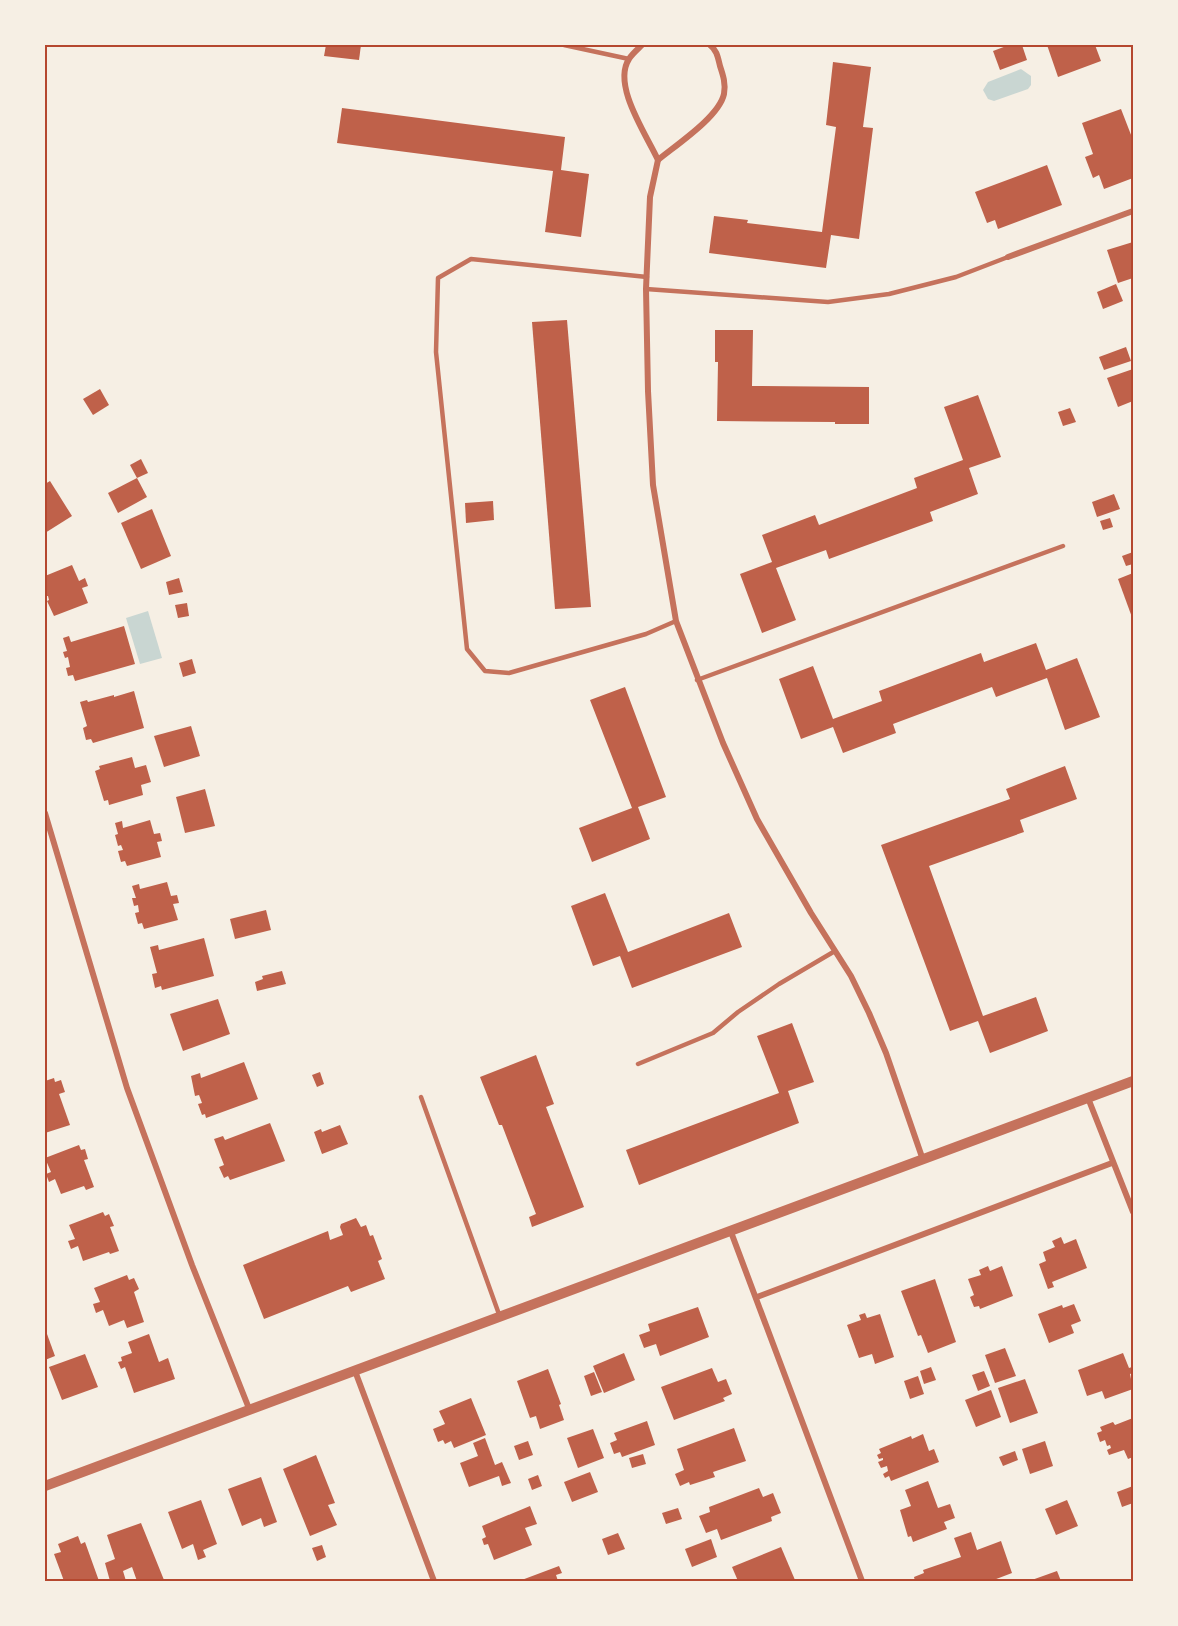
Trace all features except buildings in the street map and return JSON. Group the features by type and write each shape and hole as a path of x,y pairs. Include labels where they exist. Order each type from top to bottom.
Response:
{"street":[{"path":"642,45 629,59 624,74 626,94 658,160 650,197 646,277 648,391 653,485 676,621 697,680 757,819 811,914 851,976 886,1053 923,1160"},
{"path":"658,160 695,132 724,95 724,78 715,49 710,45"},
{"path":"1008,257 1133,211"},
{"path":"45,813 127,1088 192,1265 250,1411"},
{"path":"45,1486 1133,1081"},
{"path":"1088,1098 1133,1212"},
{"path":"757,1297 1112,1162"},
{"path":"731,1232 862,1581"},
{"path":"355,1371 434,1581"}],"lane":[{"path":"564,45 629,59"},
{"path":"646,289 828,302 889,294 934,283 1008,257"},
{"path":"646,277 471,259 438,278 436,352 467,649 484,671 509,673 646,634 676,621"},
{"path":"697,680 1063,546"},
{"path":"638,1064 714,1033 738,1012 778,984 834,951"},
{"path":"421,1097 500,1317"}],"shaded area":[{"path":"1021,69 1031,76 1031,85 1028,89 994,101 988,99 983,90 988,82"},
{"path":"148,611 162,658 140,664 126,618"}]}
